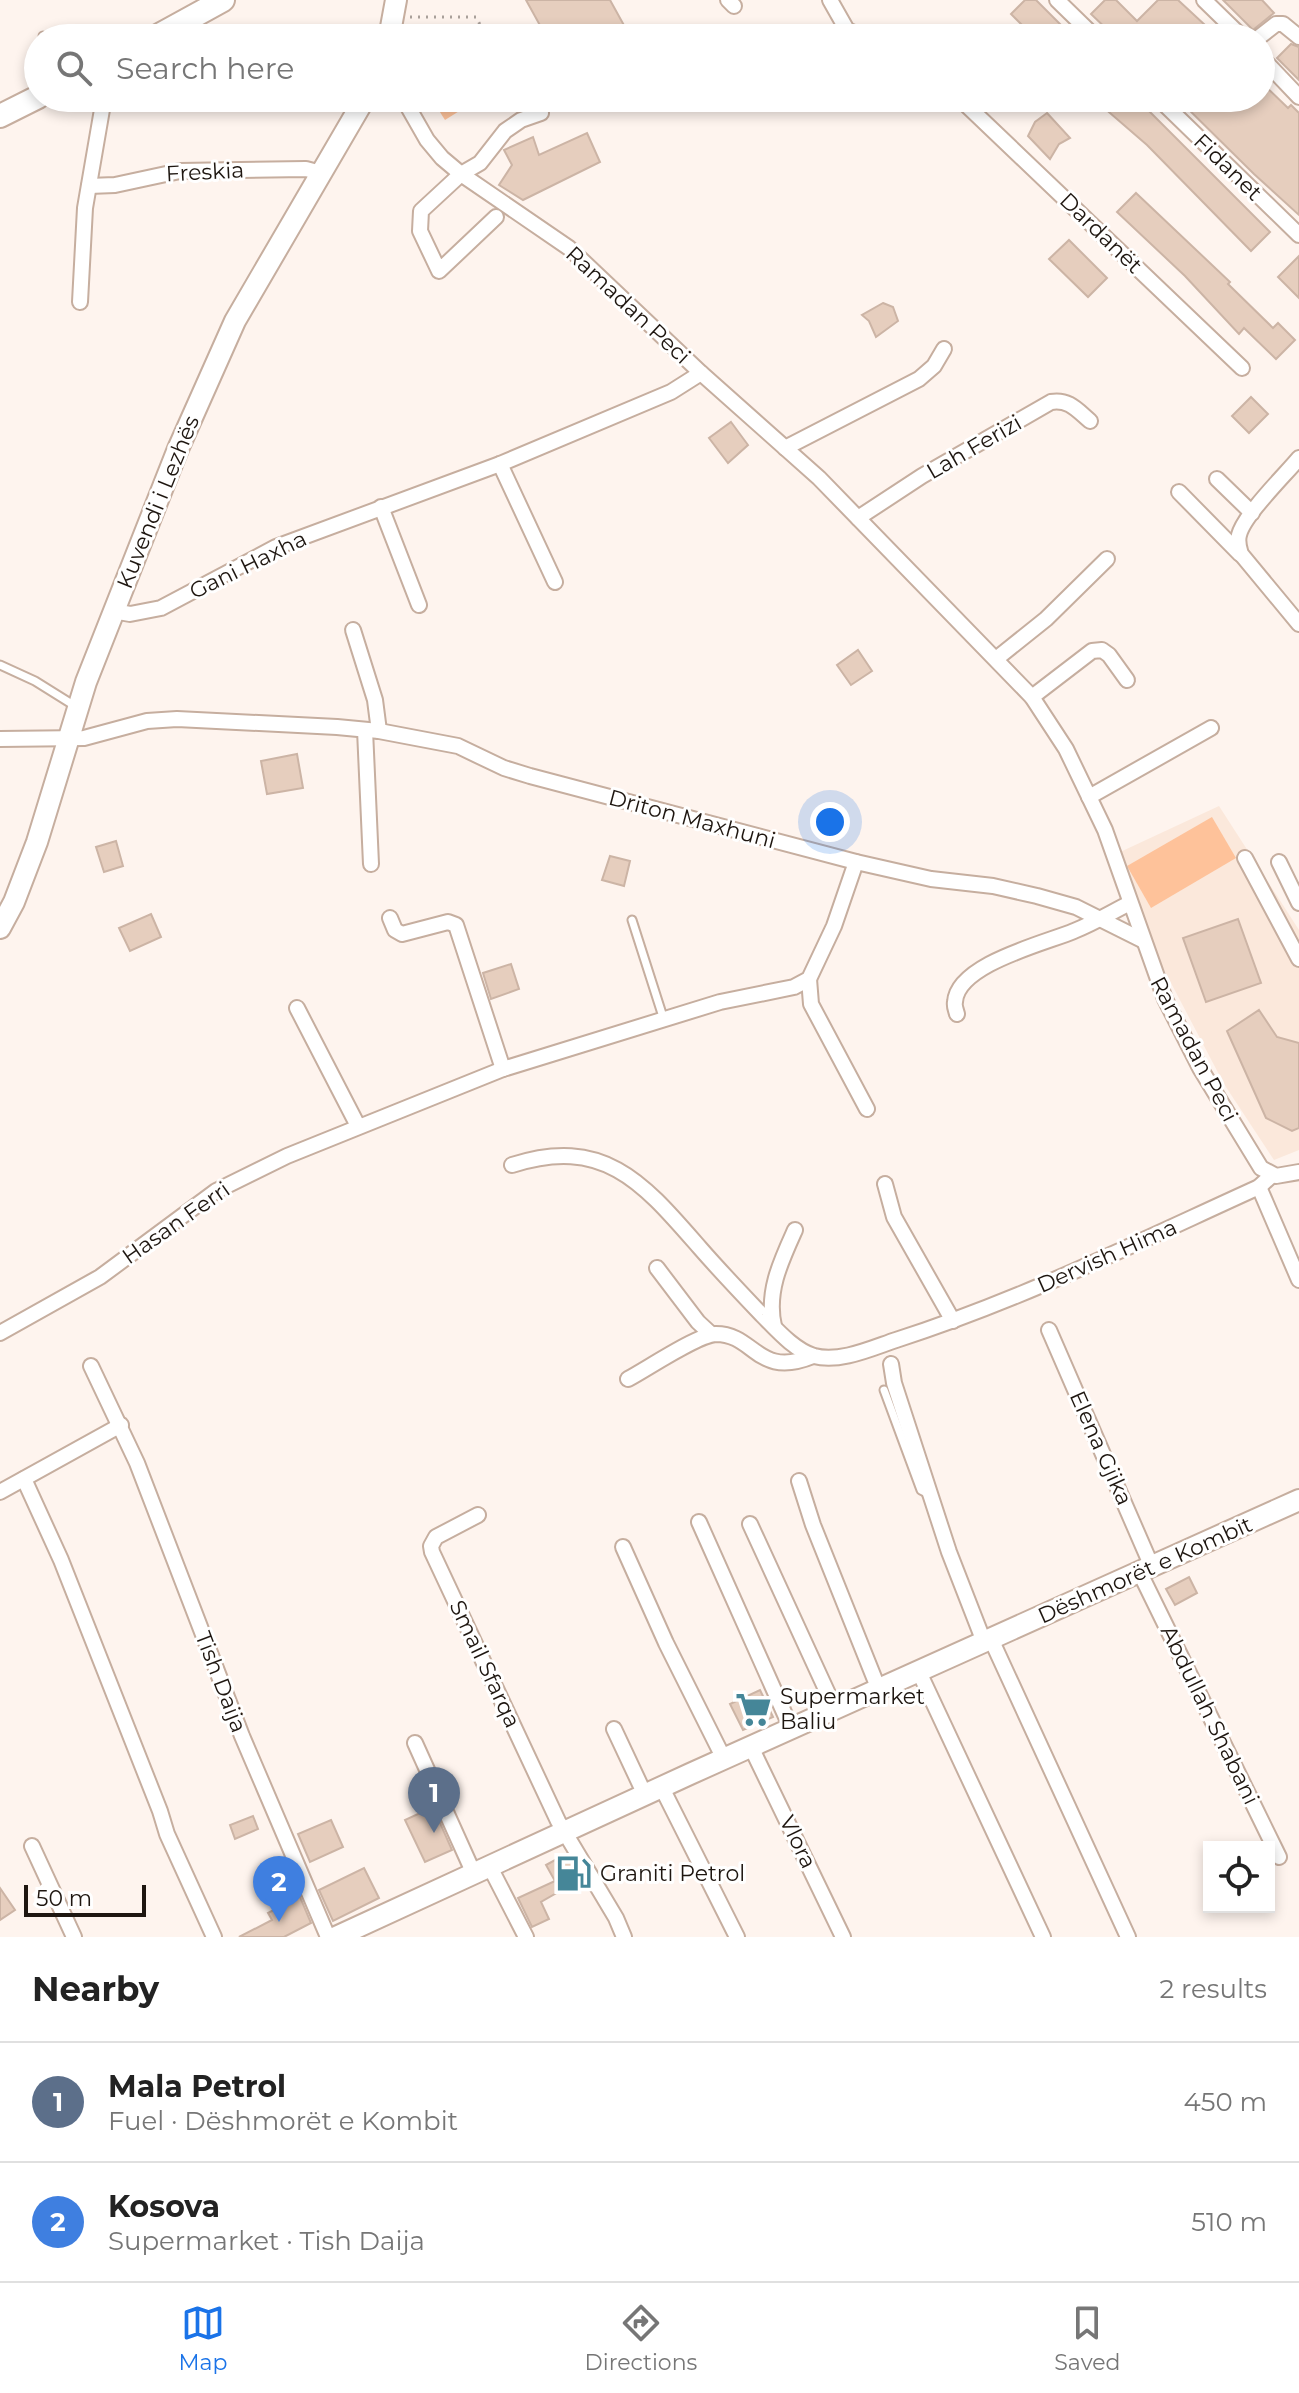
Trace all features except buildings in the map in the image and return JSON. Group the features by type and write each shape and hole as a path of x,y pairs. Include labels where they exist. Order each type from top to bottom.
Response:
{"main road":[{"path":"177,24 213,2"},
{"path":"0,116 24,104"},
{"name":"Kuvendi i Lezhës","path":"0,928 14,902 37,842 76,708 149,518 235,321 357,112"},
{"name":"Dëshmorët e Kombit","path":"336,1937 1299,1500"}],"street":[{"path":"830,0 844,24"},
{"path":"1057,0 1082,24"},
{"path":"1204,0 1229,24"},
{"path":"1275,25 1283,24 1299,37"},
{"path":"1275,72 1299,97"},
{"path":"80,302 85,208 102,112"},
{"name":"Ramadan Peci","path":"411,112 427,140 461,174 569,248 785,448 858,518 1032,697 1066,749 1105,830 1165,999 1195,1058 1252,1154 1271,1176"},
{"name":"Dardanët","path":"974,112 1242,368"},
{"name":"Fidanet","path":"1172,112 1299,235"},
{"path":"496,217 439,271 420,231 419,217 426,205 461,174 480,163 505,131 521,120 541,113"},
{"name":"Freskia","path":"89,186 115,185 180,171 306,169 321,173"},
{"path":"785,448 919,379 934,366 944,349"},
{"name":"Gani Haxha","path":"113,611 130,614 161,608 276,547 500,464 671,392 701,373"},
{"name":"Lah Ferizi","path":"858,518 922,476 1051,402 1061,400 1072,405 1090,421"},
{"path":"1241,554 1238,539 1242,527 1299,458"},
{"path":"500,464 555,582"},
{"path":"1217,479 1252,513"},
{"path":"1179,492 1241,554 1299,624"},
{"path":"381,507 419,605"},
{"path":"996,659 1046,619 1107,559"},
{"path":"353,630 375,700 371,864"},
{"path":"1032,697 1092,651 1102,650 1109,655 1127,680"},
{"name":"Driton Maxhuni","path":"0,739 67,740 147,721 177,719 372,730 458,746 504,768 530,776 856,862 931,879 1023,892 1076,907 1142,940"},
{"path":"1089,797 1211,728"},
{"path":"1245,858 1299,959"},
{"path":"856,862 834,926 809,979 811,1004 867,1109"},
{"path":"1279,862 1299,903"},
{"path":"957,1014 955,1002 959,989 974,974 1002,958 1077,930 1130,903"},
{"path":"390,918 395,930 402,934 448,922 456,925 503,1069"},
{"name":"Hasan Ferri","path":"0,1333 100,1277 216,1191 287,1156 503,1069 720,1002 794,987 809,979"},
{"path":"297,1008 358,1126"},
{"path":"512,1165 543,1157 572,1156 602,1162 617,1169 643,1186 670,1213 774,1327 792,1344 813,1356"},
{"path":"1271,1176 1299,1172"},
{"name":"Dervish Hima","path":"657,1268 698,1322 711,1334 735,1338 760,1356 787,1363 813,1356 855,1354 1025,1293 1259,1187 1271,1176"},
{"path":"885,1184 894,1217 953,1321"},
{"path":"1259,1187 1299,1280"},
{"path":"774,1327 771,1298 781,1261 795,1230"},
{"name":"Elena Gjika","path":"1049,1330 1146,1570"},
{"path":"628,1379 711,1334"},
{"path":"891,1364 894,1383 949,1552 987,1641 1128,1937"},
{"name":"Tish Daija","path":"91,1366 121,1425 242,1736 328,1937"},
{"path":"0,1492 121,1425"},
{"path":"24,1479 94,1640 167,1834 214,1937"},
{"path":"799,1481 813,1525 879,1690"},
{"name":"Smail Sfarqa","path":"478,1515 436,1537 431,1546 432,1552 565,1833"},
{"path":"699,1522 791,1728"},
{"path":"750,1524 835,1709"},
{"path":"623,1547 666,1643 724,1759"},
{"name":"Abdullah Shabani","path":"1146,1570 1279,1857"},
{"path":"919,1672 1043,1937"},
{"path":"614,1729 737,1937"},
{"path":"415,1743 482,1870 526,1937"},
{"name":"Vlora","path":"751,1747 843,1937"},
{"path":"565,1833 601,1891 624,1937"},
{"path":"32,1846 74,1937"}],"lane":[{"path":"0,665 35,681 76,708"},
{"path":"632,920 664,1020"},
{"path":"884,1390 921,1490 931,1495"}],"path":[{"path":"395,8 476,17 480,24"}],"shaded area":[{"path":"440,112 458,112 445,120"},
{"path":"1219,806 1299,930 1299,1150 1274,1160 1224,1084 1161,964 1118,853"},
{"path":"1212,817 1236,858 1151,908 1127,866"}],"place":[{"name":"Supermarket Baliu","path":"754,1709"},
{"name":"Mala Petrol","path":"434,1833"},
{"name":"Graniti Petrol","path":"574,1873"},
{"name":"Kosova","path":"279,1922"}]}
